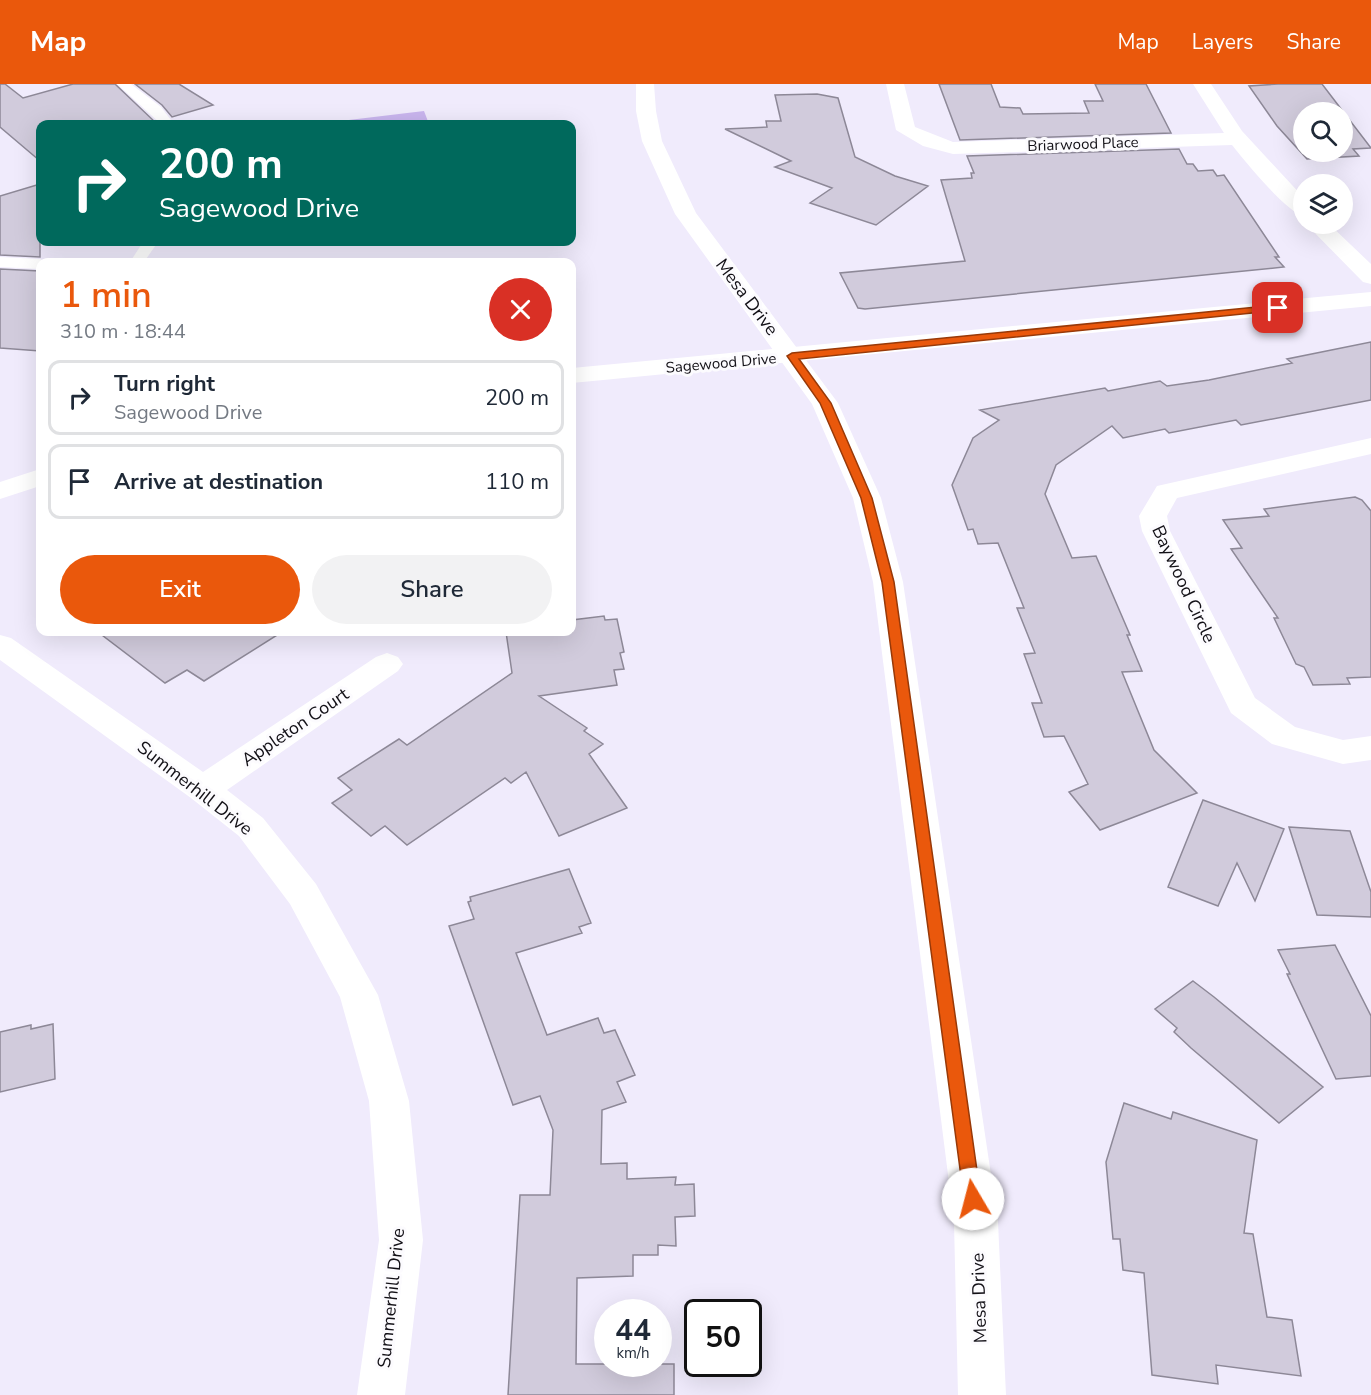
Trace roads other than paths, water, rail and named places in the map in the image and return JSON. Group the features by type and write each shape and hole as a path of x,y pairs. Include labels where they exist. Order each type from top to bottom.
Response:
{"street":[{"name":"Mesa Drive","path":"645,84 646,111 652,141 686,214 825,403 867,498 888,582 976,1222 982,1395"},
{"name":"Briarwood Place","path":"895,84 906,130 930,142 952,148 1238,139"},
{"path":"1203,84 1215,110 1238,139 1293,198"},
{"path":"1327,234 1371,277"},
{"name":"Sagewood Drive","path":"576,376 1371,299"},
{"name":"Baywood Circle","path":"1371,446 1167,492 1153,516 1156,531 1242,705 1284,736 1343,752 1371,748"},
{"path":"0,491 36,478"},
{"name":"Summerhill Drive","path":"0,645 202,789 251,828 303,894 359,996 389,1101 401,1240 381,1395"},
{"name":"Appleton Court","path":"202,789 387,664"}],"lane":[{"path":"123,84 156,110 165,120"},
{"path":"0,262 36,264"}]}
